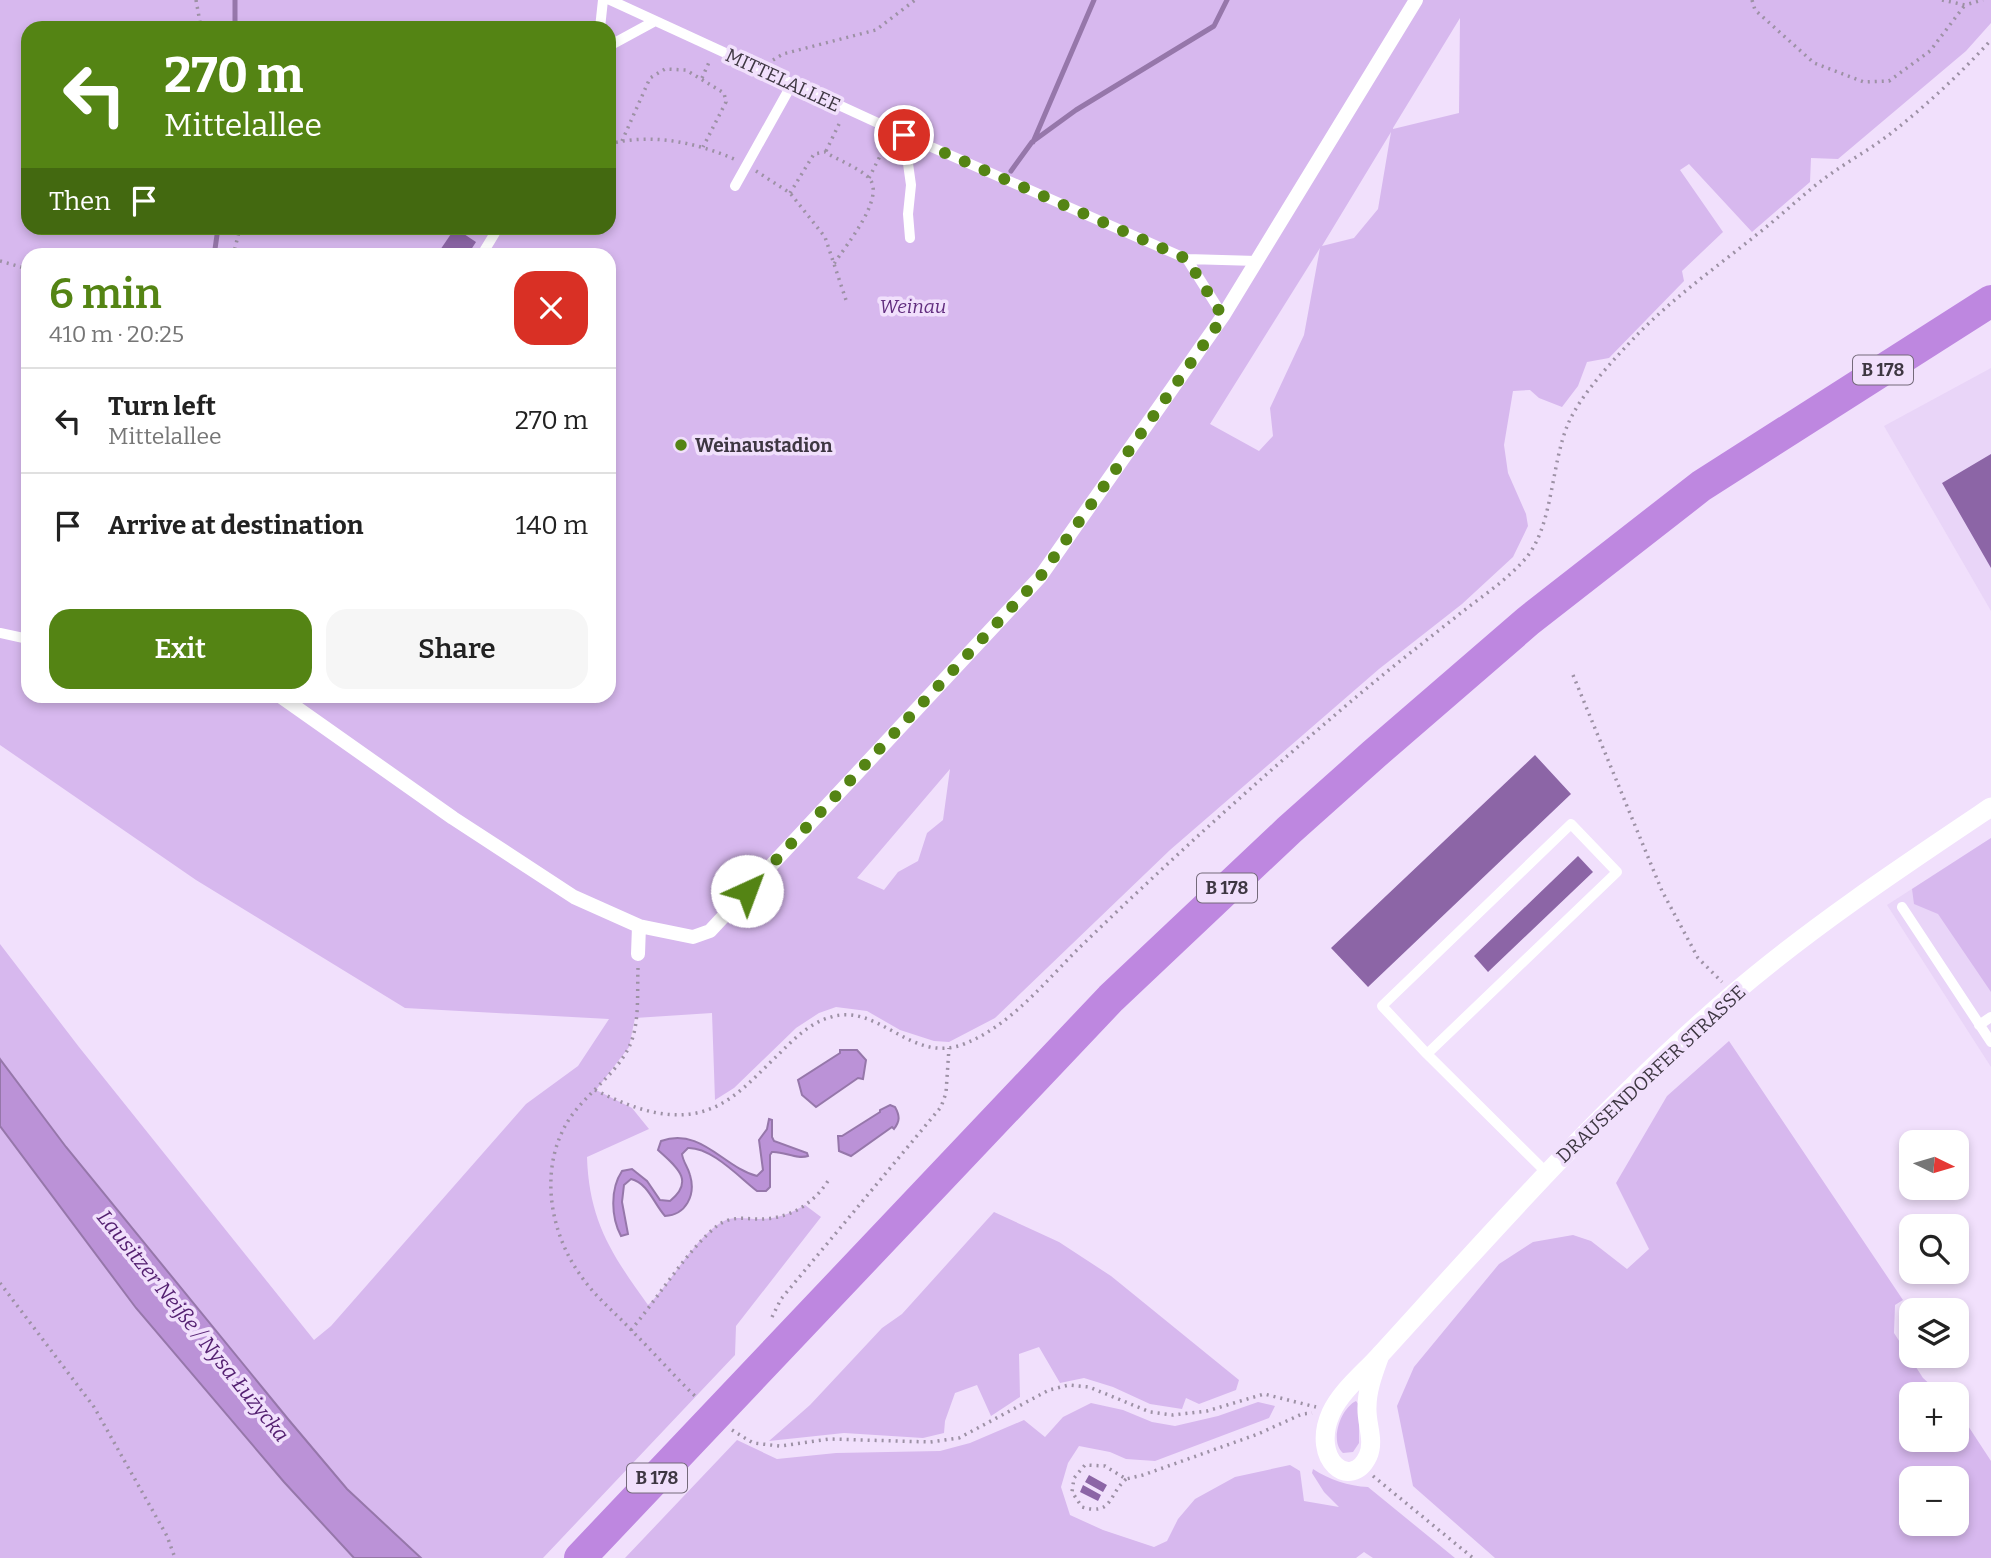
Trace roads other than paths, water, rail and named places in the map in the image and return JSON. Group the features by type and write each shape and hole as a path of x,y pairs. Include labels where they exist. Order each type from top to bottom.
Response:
{"highway":[{"name":"B 178","path":"580,1558 729,1411 1111,998 1289,830 1454,683 1528,621 1701,486 1991,301"}],"street":[{"path":"290,703 453,818 574,897 639,926 693,937 710,931 1040,577 1223,317 1416,0"},
{"name":"DRAUSENDORFER STRASSE","path":"1380,1355 1367,1397 1370,1450 1361,1466 1352,1470 1333,1466 1325,1450 1324,1436 1332,1411 1340,1398 1546,1172 1643,1076 1734,993 1881,880 1991,807"},
{"path":"638,954 639,926"}],"lane":[{"path":"601,21 603,0"},
{"name":"MITTELALLEE","path":"610,0 904,135 1187,259 1257,261"},
{"path":"616,42 654,21"},
{"path":"735,186 792,84"},
{"path":"904,135 911,185 908,214 910,238"},
{"path":"1187,259 1223,317"},
{"path":"0,632 21,637"},
{"path":"1427,1054 1617,872 1572,824 1382,1006 1427,1054 1546,1172"},
{"path":"1902,907 1991,1042"},
{"path":"1979,1025 1991,1017"}],"water":[{"path":"840,1050 857,1050 866,1060 863,1079 858,1078 816,1107 802,1095 798,1080 840,1053"},
{"name":"Lausitzer Neiße / Nysa Łużycka","path":"0,1059 66,1147 347,1489 421,1558 354,1558 284,1482 136,1308 0,1126"},
{"path":"890,1105 895,1107 898,1116 894,1129 892,1127 851,1156 839,1151 838,1136"},
{"path":"769,1119 772,1120 774,1141 807,1153 808,1156 772,1152 770,1187 766,1191 757,1191 706,1152 688,1148 682,1154 692,1182 688,1203 679,1212 665,1216 646,1189 631,1179 624,1185 622,1202 628,1234 621,1236 613,1203 615,1186 622,1171 632,1169 647,1181 660,1200 670,1201 678,1193 682,1180 676,1168 658,1150 661,1141 675,1138 700,1144 733,1165 757,1176 763,1170 759,1140 767,1129"}],"waterway":[{"path":"235,0 235,21"},
{"path":"1033,142 1094,0"},
{"path":"1011,171 1032,142 1076,110 1214,26 1227,0"},
{"path":"215,248 217,235"}],"place":[{"name":"Weinaustadion","path":"681,445"}],"park label":[{"name":"Weinau","path":"913,306"}]}
